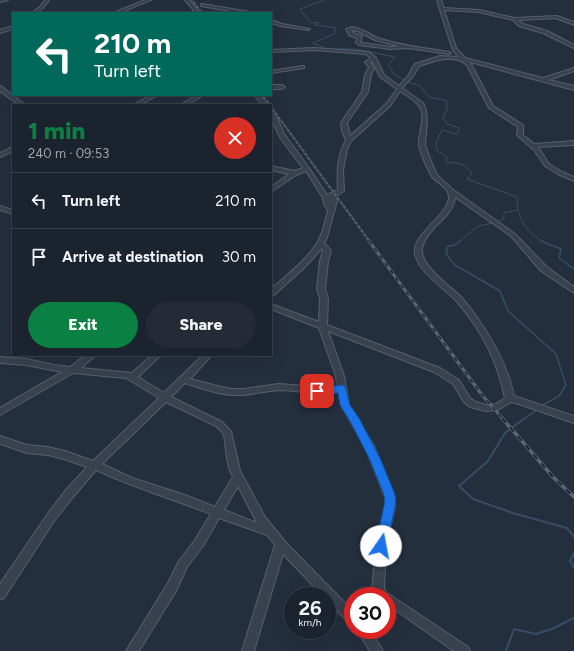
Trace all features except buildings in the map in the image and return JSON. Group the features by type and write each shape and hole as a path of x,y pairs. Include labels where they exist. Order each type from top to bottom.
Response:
{"street":[{"path":"0,1 6,0"},
{"path":"35,12 41,8 47,0"},
{"path":"118,12 149,0"},
{"path":"186,0 197,12"},
{"path":"199,0 206,12"},
{"path":"439,0 449,36 458,54 470,66 490,107 520,125 522,128 519,133 520,135 533,146 547,165 574,179"},
{"path":"202,5 244,12"},
{"path":"442,9 479,11 514,19 557,17 574,24"},
{"path":"514,19 521,25 547,33 574,47"},
{"path":"272,22 308,30"},
{"path":"1,25 12,27"},
{"path":"0,32 12,27"},
{"path":"408,47 391,48 361,44 358,42 360,37 351,34 348,29 355,28 366,32 375,38 408,47 458,54"},
{"path":"272,51 314,49 369,54 374,58 380,74 423,106 426,123 422,140 423,149 436,177 450,190 520,242 544,269 574,290"},
{"path":"326,198 342,191 340,170 344,149 348,140 388,105 411,75 414,68 420,64 440,57 464,59 574,88"},
{"path":"348,140 344,124 364,92 368,75 372,67 367,62 374,58"},
{"path":"272,72 302,67"},
{"path":"543,80 574,69"},
{"path":"272,87 282,87"},
{"path":"0,88 21,104"},
{"path":"138,104 153,96"},
{"path":"184,104 197,96"},
{"path":"258,96 265,104"},
{"path":"272,114 279,132 307,169 326,198 327,204 331,211"},
{"path":"533,146 574,143"},
{"path":"0,155 12,149"},
{"path":"272,168 296,172"},
{"path":"272,189 296,172 307,169"},
{"path":"450,190 452,196 451,204 446,212 429,230 418,248 419,255 433,274 460,301 487,340 503,371 510,399"},
{"path":"272,292 302,265 320,245 334,201 333,195"},
{"path":"0,208 12,212"},
{"path":"320,245 325,247 327,251 321,282 324,300 323,326 331,356 340,376 345,405 370,446 390,497 390,507 383,535 377,581 378,587"},
{"path":"272,306 437,370 456,382 467,400 473,405 486,408 498,407 510,399 524,402 574,420"},
{"path":"0,412 73,369 91,356"},
{"path":"133,377 156,356"},
{"path":"0,594 38,535 68,495 94,465 130,429 184,380 206,356"},
{"path":"0,360 73,369 123,373 133,377 176,404 219,424 229,436 232,459 238,477 254,508 269,531 344,610"},
{"path":"184,380 217,390 230,392 277,387 326,391 342,388"},
{"path":"0,440 27,449 56,453 94,465 129,481 181,498 269,531"},
{"path":"132,651 238,477"},
{"path":"248,651 281,544"},
{"path":"396,604 464,651"},
{"path":"370,639 377,651"}],"waterway":[{"path":"324,0 300,9 310,22 318,23 315,25 336,28 334,34 313,43 327,49 355,49 395,57 388,65 395,75 410,83 419,85 429,97 447,101 447,109 443,118 447,124 459,128 457,134 442,130 436,143 437,151 447,157 446,163 458,163 467,167 472,173 467,179 517,197 517,204 523,224 532,234 544,242"},
{"path":"497,222 504,219 504,213 517,210"},
{"path":"459,242 478,226 493,223"},
{"path":"460,241 455,245 448,246 446,254 455,265 500,291 508,311 556,354 566,385 559,396 541,406"},
{"path":"541,241 561,249 559,258 574,269"},
{"path":"524,419 537,410"},
{"path":"525,418 505,433 488,461 459,486 473,499 516,514 567,528 574,537"},
{"path":"574,553 570,561 574,568"},
{"path":"506,651 514,629 536,634 552,629 574,618"}],"railway":[{"path":"192,0 201,12"},
{"path":"263,96 269,104"},
{"path":"272,108 370,242"},
{"path":"369,241 482,395 503,419"},
{"path":"502,418 553,477 574,497"}],"route":[{"path":"317,391 342,388 345,405 356,421 375,458 390,497 388,520 381,546"}]}
